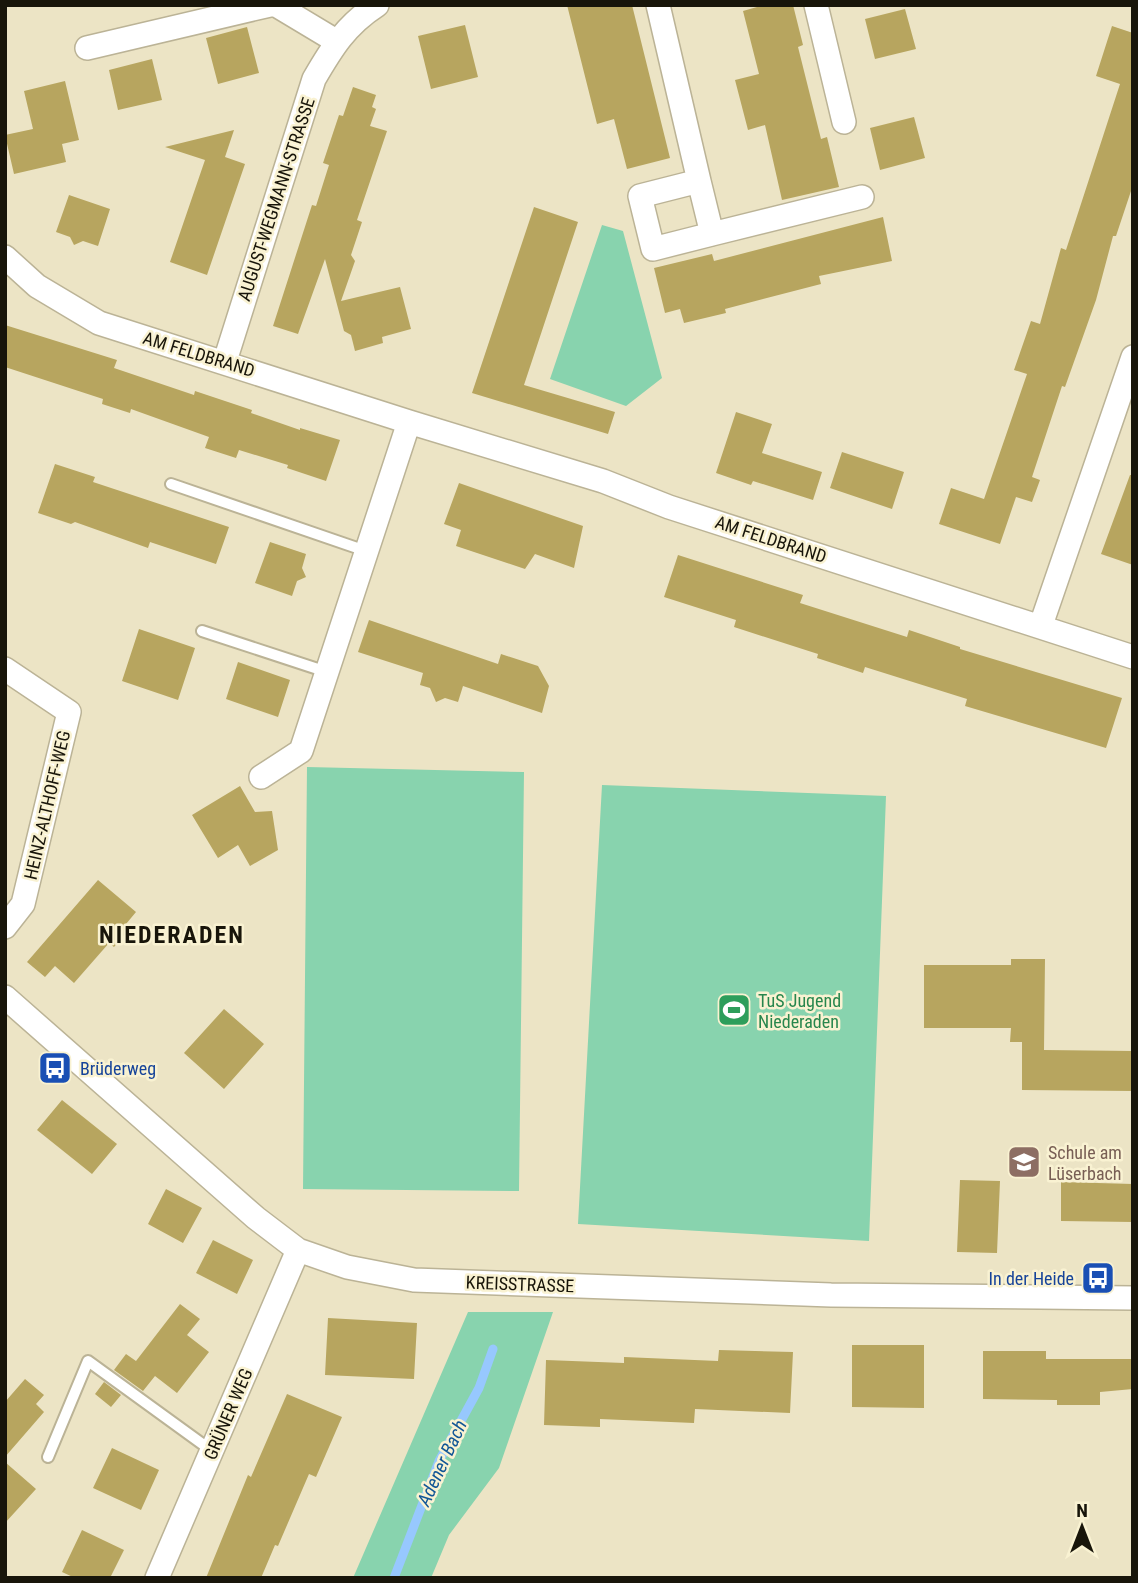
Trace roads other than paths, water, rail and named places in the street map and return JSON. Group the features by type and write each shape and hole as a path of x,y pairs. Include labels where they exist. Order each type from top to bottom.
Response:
{"street":[{"path":"87,48 270,5"},
{"path":"276,5 336,41"},
{"name":"AUGUST-WEGMANN-STRASSE","path":"225,361 314,79 336,41 377,5"},
{"path":"658,5 712,234"},
{"path":"816,5 844,122"},
{"path":"699,181 640,196 653,249 862,197"},
{"name":"AM FELDBRAND","path":"5,257 37,286 99,323 603,481 669,507 1041,625 1133,657"},
{"path":"1041,625 1133,357"},
{"path":"261,777 301,751 408,422"},
{"name":"HEINZ-ALTHOFF-WEG","path":"5,669 69,712 23,904 5,927"},
{"name":"KREISSTRASSE","path":"5,997 256,1218 298,1250 348,1267 414,1280 831,1295 1133,1298"},
{"name":"GRÜNER WEG","path":"157,1578 298,1250"}],"lane":[{"path":"171,484 366,551"},
{"path":"202,631 327,672"},
{"path":"48,1457 88,1361 212,1451"}],"waterway":[{"name":"Adener Bach","path":"394,1578 439,1461 479,1388 493,1349"}],"place":[{"name":"TuS Jugend Niederaden","path":"734,1010"},
{"name":"Brüderweg","path":"55,1068"},
{"name":"Schule am Lüserbach","path":"1024,1162"},
{"name":"In der Heide","path":"1098,1278"}],"district":[{"name":"NIEDERADEN","path":"172,935"}]}
